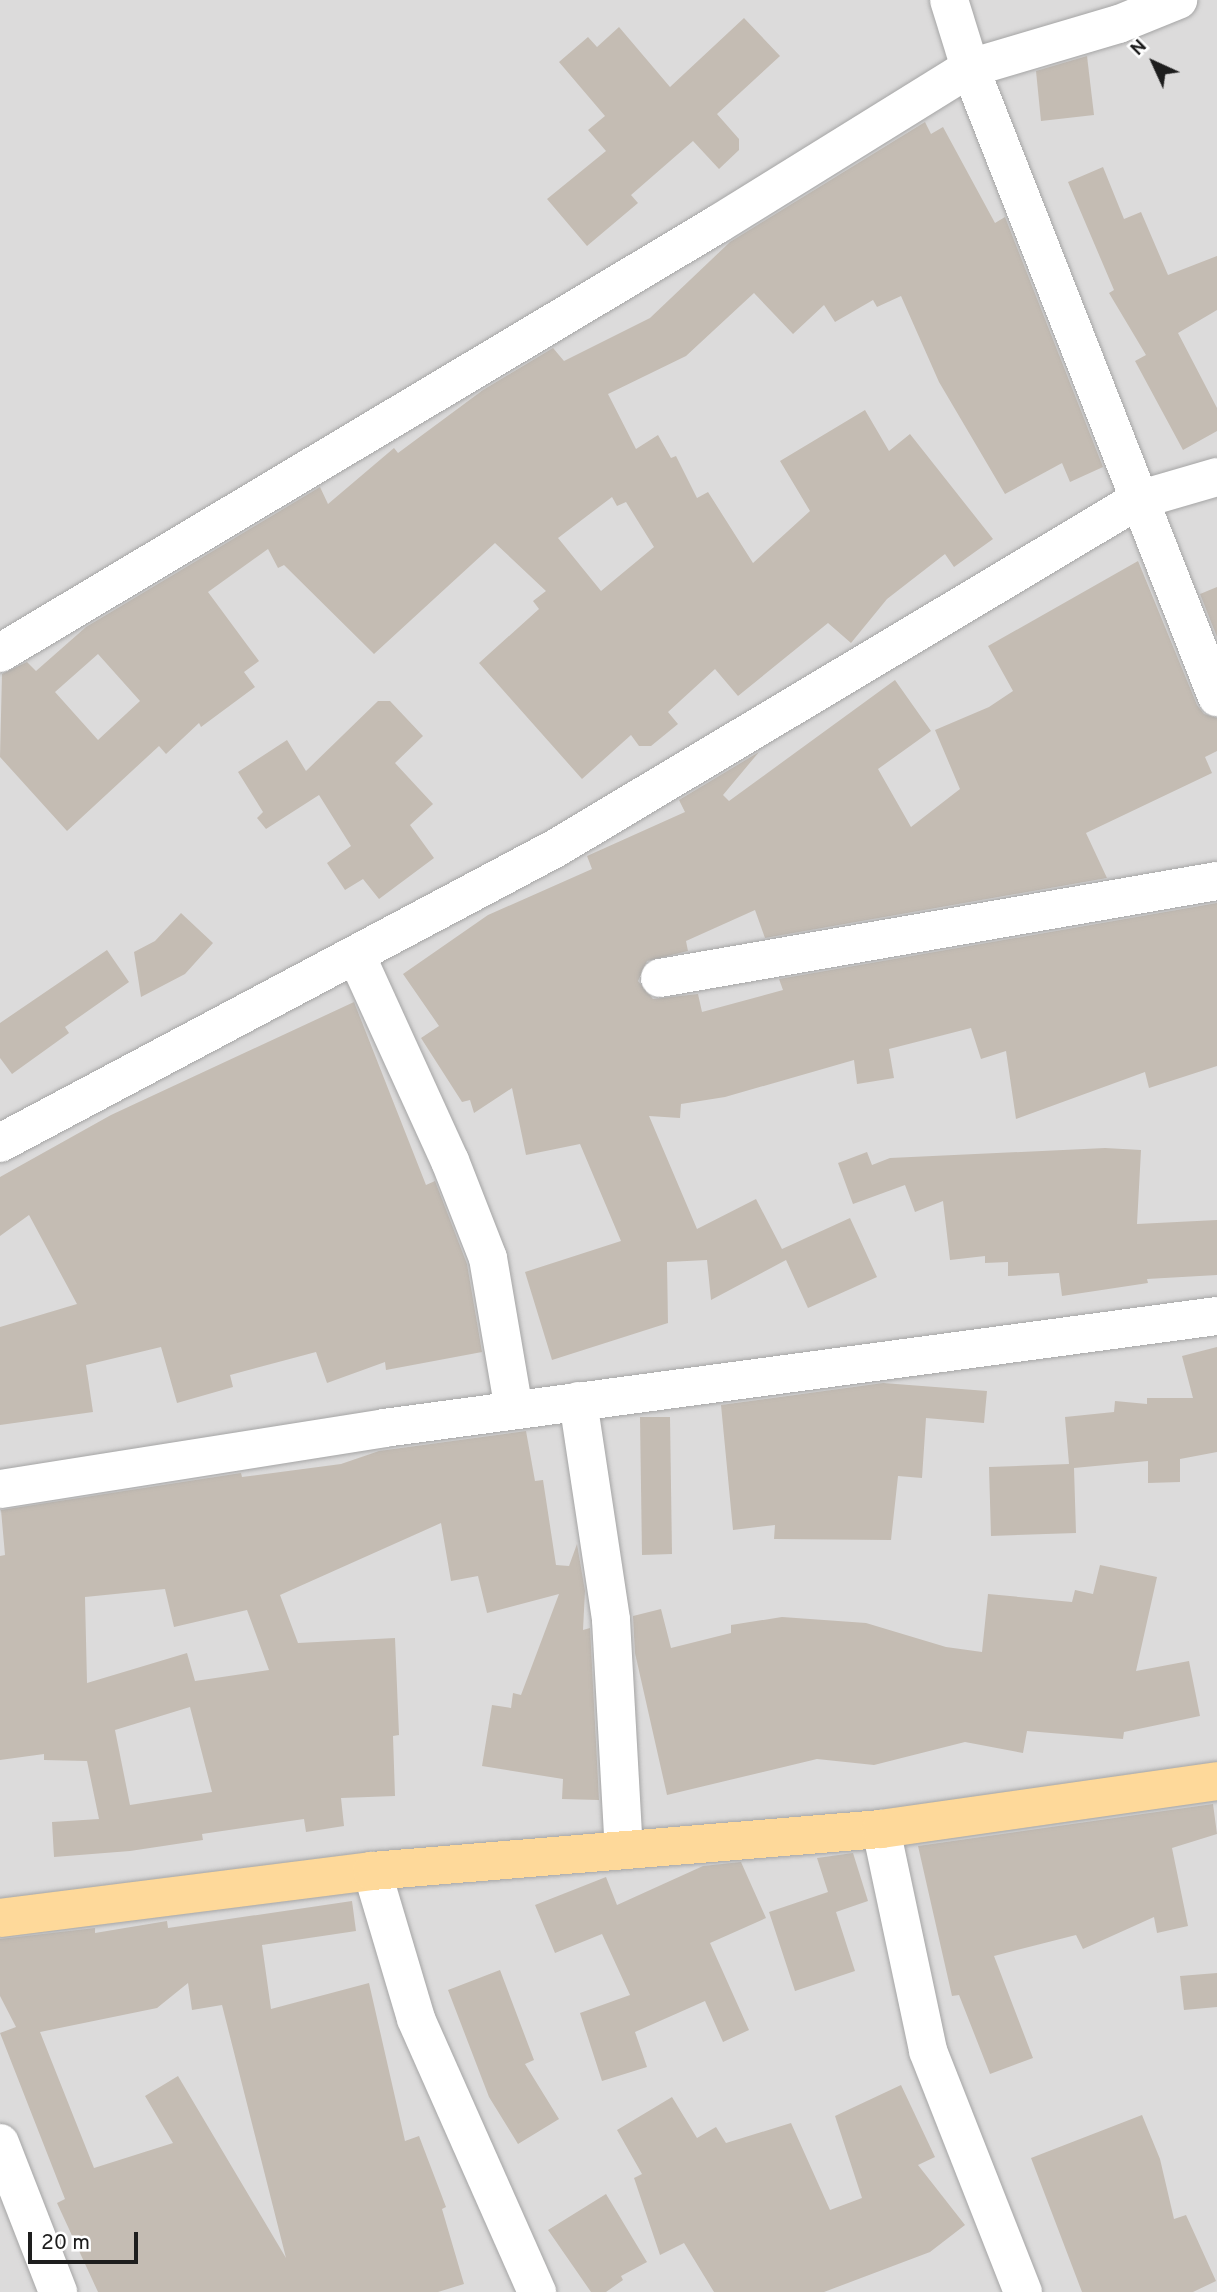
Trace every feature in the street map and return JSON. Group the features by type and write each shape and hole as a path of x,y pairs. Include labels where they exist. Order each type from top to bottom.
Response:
{"main road":[{"path":"0,1918 372,1871 881,1829 1217,1781"}],"street":[{"path":"949,0 970,68 1217,697"},
{"path":"0,653 718,225 970,68 1104,28 1178,0"},
{"path":"0,1143 556,848 1138,500 1217,477"},
{"path":"660,978 1217,881"},
{"path":"356,955 450,1161 488,1258 514,1410"},
{"path":"0,1489 514,1410 1217,1316"},
{"path":"578,1401 611,1620 624,1850"},
{"path":"881,1829 928,2051 1023,2292"},
{"path":"372,1871 416,2019 537,2292"},
{"path":"0,2143 58,2292"}],"shaded area":[{"path":"0,0 1217,0 1217,2292 0,2292"}],"building":[{"path":"744,18 780,56 717,114 739,139 739,150 719,169 693,141 631,195 638,203 587,246 547,199 606,151 588,130 605,116 559,62 588,37 597,47 619,27 670,87"},
{"path":"1087,56 1094,115 1041,121 1036,71"},
{"path":"925,122 931,134 943,127 995,223 1005,217 1103,467 1070,482 1062,463 1005,494 939,382 901,296 877,307 873,300 835,322 824,305 793,334 754,293 686,356 608,394 636,449 658,435 671,458 676,456 697,498 708,492 753,563 810,511 780,461 865,410 889,451 910,434 993,539 954,567 945,554 887,599 851,643 828,623 738,696 715,669 668,712 678,724 651,746 639,746 631,735 582,779 479,663 539,609 533,601 546,591 495,543 374,654 284,565 278,568 268,549 208,592 259,661 244,672 255,687 201,727 199,723 166,754 159,746 67,831 0,757 2,674 27,662 36,671 86,627 320,487 328,504 394,448 398,453 483,390 553,348 564,361 650,318 730,242","holes":["612,497 617,506 626,502 654,547 601,591 558,538","98,654 140,701 98,740 55,692"]},
{"path":"1103,167 1124,219 1141,212 1168,275 1217,256 1217,310 1178,333 1217,408 1217,431 1183,450 1135,361 1146,355 1109,293 1114,290 1068,182"},
{"path":"1138,561 1197,705 1204,714 1217,718 1217,751 1205,757 1212,773 1086,833 1107,878 765,938 755,910 686,941 688,951 647,961 638,981 653,999 698,994 702,1012 783,990 779,979 1217,903 1217,1066 1149,1088 1145,1072 1016,1119 1006,1051 981,1059 971,1028 889,1049 894,1078 857,1084 854,1060 725,1097 681,1104 680,1118 649,1116 697,1229 756,1199 782,1249 850,1218 877,1277 808,1308 786,1260 711,1300 707,1260 667,1262 668,1323 552,1360 525,1272 621,1241 580,1144 526,1155 512,1088 474,1113 470,1100 462,1102 421,1038 439,1026 403,974 488,915 592,869 587,856 685,812 679,800 759,752 723,795 729,801 895,680 931,731 878,769 911,827 960,789 935,730 989,707 1013,691 988,646"},
{"path":"1217,587 1217,637 1200,594"},
{"path":"378,701 390,701 423,736 395,763 433,804 410,825 434,858 379,899 363,879 345,890 327,863 351,846 319,795 266,829 257,818 263,812 238,772 287,740 306,771"},
{"path":"181,913 213,943 185,974 141,997 134,952 155,941"},
{"path":"107,950 129,982 65,1027 69,1033 12,1074 0,1058 0,1023"},
{"path":"354,1002 426,1185 435,1181 467,1264 482,1352 386,1370 385,1362 327,1383 316,1352 230,1375 233,1387 177,1403 161,1347 86,1365 93,1412 0,1425 0,1327 77,1304 29,1215 0,1236 0,1177 111,1115"},
{"path":"1105,1148 1141,1150 1137,1224 1217,1220 1217,1275 1147,1279 1148,1283 1062,1296 1059,1273 1008,1276 1008,1262 985,1263 985,1256 950,1260 943,1201 915,1212 905,1185 853,1204 838,1163 867,1152 872,1165 890,1158"},
{"path":"1217,1347 1217,1452 1180,1459 1180,1482 1148,1483 1148,1461 1074,1468 1076,1533 991,1536 989,1467 1069,1464 1065,1417 1114,1412 1115,1401 1147,1404 1147,1398 1193,1398 1182,1356"},
{"path":"883,1383 987,1391 984,1423 926,1418 922,1478 898,1476 891,1540 774,1539 775,1525 733,1530 721,1405"},
{"path":"640,1417 670,1417 672,1554 642,1555"},
{"path":"526,1431 535,1481 543,1480 556,1565 569,1566 577,1544 585,1591 583,1630 590,1628 599,1800 562,1799 563,1779 482,1766 492,1705 511,1708 513,1693 521,1695 559,1594 487,1613 478,1576 451,1581 441,1523 280,1595 298,1643 395,1638 399,1735 393,1736 395,1796 341,1798 344,1826 306,1832 304,1819 202,1834 203,1840 130,1851 54,1857 52,1822 99,1819 87,1761 44,1760 44,1754 0,1760 0,1556 5,1555 1,1510 241,1473 242,1477 341,1464 379,1451","holes":["165,1589 174,1627 247,1610 269,1670 195,1681 187,1653 87,1683 85,1597","190,1707 212,1792 130,1805 115,1730"]},
{"path":"1100,1565 1157,1577 1136,1671 1189,1661 1200,1716 1124,1732 1123,1739 1027,1731 1023,1753 965,1742 874,1765 817,1759 667,1795 635,1653 633,1616 661,1609 671,1648 731,1633 731,1625 782,1617 866,1623 946,1647 982,1652 988,1594 1072,1602 1075,1590 1093,1594"},
{"path":"1213,1804 1217,1834 1172,1848 1188,1926 1157,1933 1154,1917 1083,1949 1076,1935 994,1956 1033,2058 990,2074 959,1995 952,1996 918,1846"},
{"path":"853,1853 868,1901 836,1912 855,1971 795,1991 769,1912 828,1892 817,1858"},
{"path":"741,1862 766,1918 710,1943 749,2030 723,2042 705,2001 635,2032 647,2067 602,2081 580,2013 630,1995 602,1934 555,1953 535,1905 606,1877 617,1905 703,1866"},
{"path":"352,1901 356,1931 262,1945 271,2009 369,1983 405,2141 419,2136 446,2207 442,2209 464,2284 438,2292 98,2292 57,2203 65,2199 0,2033 16,2027 0,1996 0,1939 95,1928 95,1933 167,1921 168,1928","holes":["188,1983 192,2010 222,2005 286,2258 178,2076 145,2096 173,2143 94,2168 40,2032 157,2008"]},
{"path":"500,1970 534,2060 525,2064 559,2119 518,2144 489,2097 448,1990"},
{"path":"1217,1973 1217,2007 1184,2010 1180,1976"},
{"path":"901,2085 935,2157 918,2165 965,2225 930,2252 824,2292 714,2292 684,2243 660,2255 634,2178 642,2174 617,2130 672,2097 697,2138 716,2127 726,2143 791,2123 830,2210 862,2198 835,2116"},
{"path":"1142,2115 1160,2159 1174,2219 1186,2215 1216,2281 1193,2292 1082,2292 1031,2158"},
{"path":"606,2194 647,2262 621,2276 623,2280 606,2292 591,2292 548,2230"}]}
